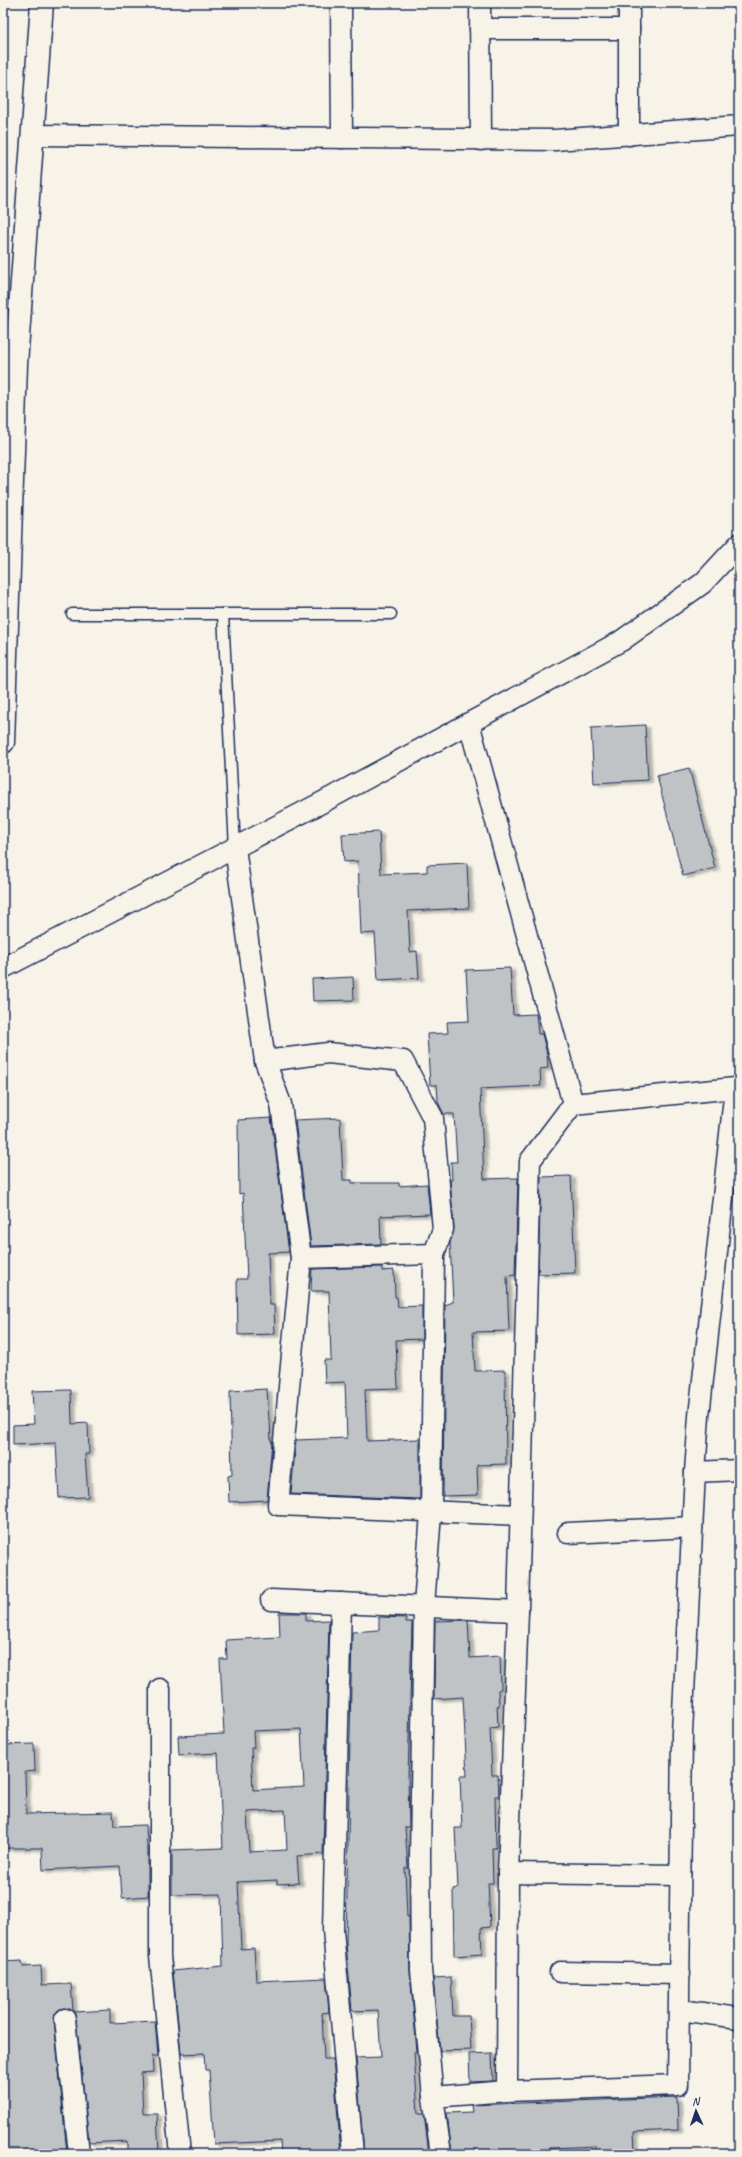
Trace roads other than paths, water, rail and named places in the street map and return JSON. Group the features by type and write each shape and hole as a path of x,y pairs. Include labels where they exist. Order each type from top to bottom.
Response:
{"street":[{"path":"3,742 16,364 34,135 42,3"},
{"path":"341,3 342,138"},
{"path":"480,3 481,140"},
{"path":"629,3 629,135"},
{"path":"480,29 629,29"},
{"path":"34,135 555,140 739,126"},
{"path":"3,968 235,848 621,641 703,583 736,552"},
{"path":"469,723 573,1104"},
{"path":"235,848 264,1061 281,1104 301,1258 278,1505 431,1513 520,1515"},
{"path":"264,1061 328,1053 403,1061 433,1118 443,1229 434,1254 431,1513 424,1606 420,1856 421,1970 433,2098 441,2154"},
{"path":"433,2098 507,2091 678,2085 682,1734 695,1472 699,1416 737,1088 573,1104 530,1161 518,1611 508,1873 507,2091"},
{"path":"301,1258 434,1254"},
{"path":"695,1472 739,1470"},
{"path":"568,1532 692,1527"},
{"path":"271,1600 518,1611"},
{"path":"340,1603 334,1930 353,2154"},
{"path":"160,1689 160,1956 180,2154"},
{"path":"508,1873 680,1875"},
{"path":"560,1972 680,1974"},
{"path":"680,2010 739,2018"},
{"path":"65,2019 79,2154"}],"lane":[{"path":"72,614 391,614"},
{"path":"223,614 235,848"}]}
